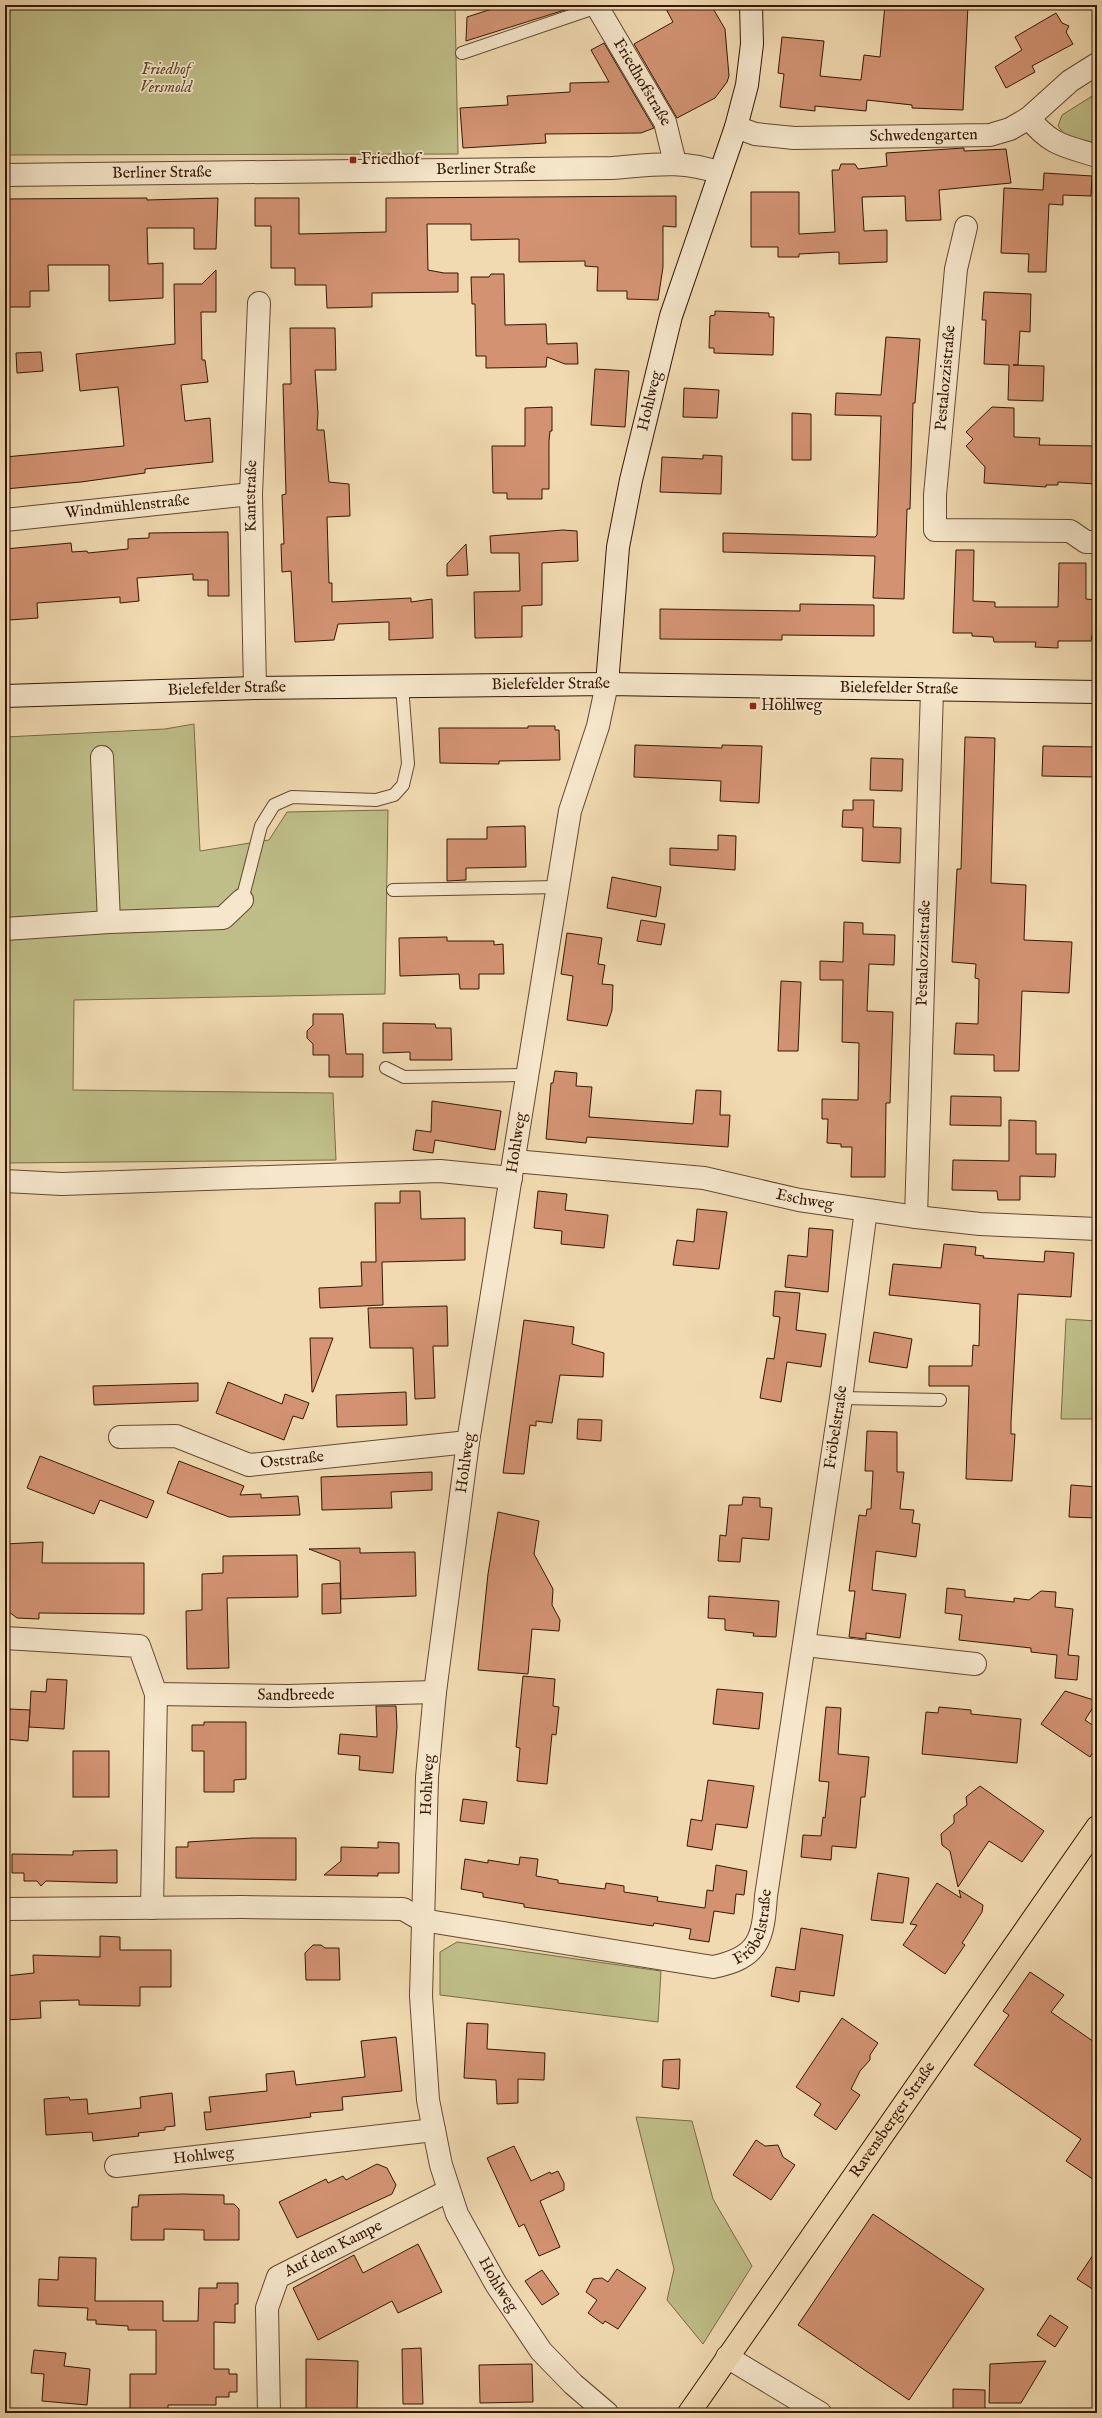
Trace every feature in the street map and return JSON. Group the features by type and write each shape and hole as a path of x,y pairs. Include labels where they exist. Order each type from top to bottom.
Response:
{"main road":[{"name":"Ravensberger Straße","path":"689,2413 1097,1827"}],"street":[{"path":"720,173 736,127 747,85 752,44 751,5"},
{"name":"Friedhofstraße","path":"599,6 665,122 675,163"},
{"name":"Schwedengarten","path":"736,127 755,134 794,138 990,135 1010,129 1029,118 1070,81 1097,64"},
{"path":"1029,118 1042,134 1051,141 1097,156"},
{"name":"Berliner Straße","path":"5,176 612,168 675,163 691,164 720,173"},
{"name":"Hohlweg","path":"607,2413 573,2384 541,2351 496,2284 468,2237 448,2191 434,2130 425,2070 421,1996 427,1777 435,1692 468,1442 570,812 598,726 607,684 618,547 631,480 671,316 720,173"},
{"name":"Pestalozzistraße","path":"966,227 956,269 935,495 935,530 1070,531 1086,542 1097,542"},
{"name":"Kantstraße","path":"255,688 250,494 259,303"},
{"name":"Windmühlenstraße","path":"5,520 250,494"},
{"name":"Bielefelder Straße","path":"5,696 255,688 607,684 1097,692"},
{"name":"Pestalozzistraße","path":"916,1217 932,690"},
{"path":"102,757 110,922"},
{"path":"5,929 110,922 223,918 242,900"},
{"name":"Eschweg","path":"5,1181 62,1184 513,1169 704,1178 799,1200 916,1217 980,1224 1097,1230"},
{"name":"Fröbelstraße","path":"422,1920 713,1967 733,1963 751,1953 764,1925 766,1896 842,1398 866,1210"},
{"name":"Oststraße","path":"120,1437 176,1436 249,1465 468,1442"},
{"path":"5,1638 139,1646 156,1694 152,1908"},
{"path":"805,1645 975,1664"},
{"name":"Sandbreede","path":"156,1694 287,1696 435,1692"},
{"path":"5,1909 403,1909 422,1920"},
{"name":"Hohlweg","path":"116,2166 434,2130"},
{"name":"Auf dem Kampe","path":"269,2413 267,2308 278,2276 448,2191"},
{"path":"727,2357 820,2413"}],"lane":[{"path":"462,54 599,6"},
{"path":"242,900 261,826 274,805 292,797 376,800 394,795 403,785 408,764 402,686"},
{"path":"393,890 557,887"},
{"path":"386,1068 404,1077 528,1075"},
{"path":"842,1398 940,1400"}],"green space":[{"name":"Friedhof Versmold","path":"5,5 455,5 458,154 5,155"},
{"path":"1097,93 1097,147 1066,137 1058,126 1062,115"},
{"path":"194,724 200,851 269,840 287,812 388,810 385,994 74,1000 73,1090 333,1093 336,1160 5,1163 5,737 165,729"},
{"path":"1066,1319 1097,1321 1097,1419 1061,1419"},
{"path":"457,1942 661,1971 658,2022 440,1995 440,1952"},
{"path":"636,2117 692,2121 713,2199 752,2266 703,2344 667,2300 674,2269"}],"building":[{"path":"504,5 571,5 571,8 466,41 467,17"},
{"path":"664,5 711,5 725,29 729,76 727,82 715,98 677,118 634,44 673,22"},
{"path":"885,5 968,5 963,110 912,108 912,105 867,100 866,111 815,106 815,111 780,107 784,74 778,73 782,37 824,41 820,76 861,80 864,55 880,57"},
{"path":"1056,13 1062,23 1069,26 1066,32 1073,44 1032,66 1035,72 1006,88 995,67 1022,50 1015,37"},
{"path":"604,43 654,128 641,133 545,134 546,143 463,148 460,108 508,105 507,96 570,92 570,83 609,82 591,50"},
{"path":"964,148 964,151 1006,149 1011,183 939,190 941,220 906,221 905,196 862,197 864,231 887,230 887,262 839,264 839,252 799,254 799,257 778,257 778,247 751,247 751,192 799,192 799,234 835,232 832,170 839,170 841,164 855,164 858,169 887,166 886,153"},
{"path":"1044,173 1092,176 1091,196 1063,195 1063,205 1049,204 1046,272 1028,272 1029,254 1001,253 1004,188 1043,190"},
{"path":"676,196 676,227 663,226 663,267 658,300 627,299 627,291 597,291 598,267 585,266 585,261 519,262 519,239 471,240 471,224 427,224 428,270 444,273 458,273 458,292 372,293 372,307 327,308 326,285 295,285 295,268 271,268 271,226 255,226 255,198 299,198 299,234 386,232 386,198"},
{"path":"147,198 147,200 218,198 216,249 194,249 194,228 147,228 148,264 163,263 163,298 109,301 109,265 48,265 49,291 30,291 30,307 5,307 5,199"},
{"path":"216,270 216,312 201,312 202,360 205,360 208,382 181,385 185,421 210,418 213,462 145,469 145,473 81,482 5,489 5,457 124,446 118,387 80,391 76,354 175,344 174,284 202,284"},
{"path":"491,274 504,274 505,325 546,324 547,344 577,343 578,364 565,364 547,357 546,367 486,368 486,356 476,356 475,304 472,304 471,277 489,277"},
{"path":"984,292 1031,294 1030,332 1020,331 1018,365 1013,365 1044,366 1043,401 1008,400 1009,365 984,364 986,320 982,320"},
{"path":"715,311 769,313 769,317 774,317 773,355 714,353 714,348 709,348 710,316 715,315"},
{"path":"290,328 335,328 336,370 315,370 318,413 317,430 324,430 329,482 349,484 350,516 327,517 329,583 332,583 332,602 411,598 411,602 432,599 433,638 389,640 389,622 338,624 334,640 295,642 291,571 282,572 281,544 284,544 282,495 286,494 283,384 291,384"},
{"path":"886,337 920,339 915,403 913,403 910,509 907,509 904,599 873,598 875,556 723,552 723,533 875,537 877,535 881,416 835,415 836,393 881,395"},
{"path":"41,352 43,371 17,373 16,353"},
{"path":"595,369 629,371 625,427 591,425"},
{"path":"684,388 719,390 717,418 683,417"},
{"path":"552,407 552,431 550,431 549,441 549,489 542,489 542,499 507,499 507,493 493,493 492,446 525,446 525,408"},
{"path":"992,407 1014,408 1014,437 1040,438 1039,445 1097,446 1097,484 1058,482 1058,485 1046,485 1046,487 984,483 985,467 966,446 973,439 966,432"},
{"path":"792,413 811,414 811,460 792,460"},
{"path":"703,455 722,456 721,494 660,492 662,457 703,459"},
{"path":"563,530 577,531 578,561 542,563 542,605 522,606 522,637 475,638 474,592 520,591 519,553 491,553 490,536"},
{"path":"228,532 229,596 208,596 208,580 193,580 193,574 137,578 139,601 120,603 120,597 37,603 38,618 9,620 5,549 71,543 72,552 87,551 88,553 128,549 128,539 149,538 149,533"},
{"path":"466,544 468,575 447,576 447,564"},
{"path":"956,550 974,550 973,601 995,602 995,607 1058,607 1059,563 1086,563 1086,599 1097,600 1097,635 1092,635 1091,641 1058,641 1058,648 1035,647 1036,642 994,642 993,637 972,636 972,633 953,633"},
{"path":"800,604 874,605 874,636 782,635 782,640 660,639 660,609 800,611"},
{"path":"528,726 555,726 555,730 559,730 560,760 499,761 499,764 440,763 439,728 528,728"},
{"path":"965,737 995,738 991,883 1026,885 1024,940 1072,942 1069,993 1022,991 1019,1071 994,1071 994,1055 954,1054 956,1023 978,1024 979,979 975,978 976,964 952,962 957,869 961,869"},
{"path":"635,745 722,748 722,745 762,746 759,803 720,801 721,781 634,777"},
{"path":"1043,746 1097,747 1097,777 1042,776"},
{"path":"871,758 903,759 902,791 870,790"},
{"path":"853,800 874,800 873,827 901,828 900,863 862,861 863,828 842,827 843,810 853,810"},
{"path":"525,826 526,867 466,868 466,880 447,881 447,839 487,839 487,827"},
{"path":"718,835 736,836 735,870 670,865 670,848 718,850"},
{"path":"612,877 661,887 656,917 607,908"},
{"path":"641,920 665,924 661,945 637,941"},
{"path":"844,922 863,923 863,934 895,935 894,965 869,964 867,1011 893,1012 890,1103 886,1103 885,1177 851,1177 852,1147 841,1147 841,1144 827,1143 828,1119 822,1119 822,1099 858,1100 859,1043 842,1042 843,980 820,980 820,961 843,962"},
{"path":"567,933 602,938 598,964 605,965 602,984 613,985 612,1010 607,1026 567,1020 573,976 561,974"},
{"path":"447,937 447,941 494,941 494,945 503,944 504,974 479,974 479,989 460,989 459,974 400,976 399,938"},
{"path":"781,981 801,982 798,1051 778,1051"},
{"path":"313,1014 343,1014 346,1054 363,1054 363,1077 329,1077 329,1055 313,1055 313,1044 307,1038 307,1031 313,1025"},
{"path":"383,1023 435,1024 436,1028 451,1028 452,1060 410,1060 410,1052 383,1053"},
{"path":"555,1071 577,1073 576,1086 592,1087 589,1117 693,1124 696,1090 721,1091 720,1115 730,1115 728,1147 587,1137 586,1143 546,1139 551,1083 553,1083"},
{"path":"951,1096 1001,1097 1001,1126 950,1125"},
{"path":"432,1101 501,1111 495,1150 435,1140 433,1153 413,1150 416,1130 431,1132"},
{"path":"1009,1120 1036,1121 1036,1154 1056,1154 1055,1177 1020,1176 1020,1200 998,1200 997,1191 952,1190 953,1160 1009,1161"},
{"path":"400,1191 420,1191 421,1219 465,1218 465,1260 382,1262 383,1305 320,1308 319,1288 362,1286 361,1262 376,1262 375,1203 400,1203"},
{"path":"538,1191 567,1194 565,1210 608,1215 604,1248 561,1244 562,1231 534,1228"},
{"path":"697,1209 727,1212 719,1269 673,1265 677,1240 694,1242"},
{"path":"809,1228 833,1230 828,1292 785,1287 788,1255 807,1257"},
{"path":"944,1244 976,1247 975,1255 984,1256 983,1258 1044,1262 1045,1251 1074,1253 1071,1297 1018,1294 1011,1422 1011,1434 1015,1434 1012,1481 966,1479 969,1386 929,1386 929,1366 972,1366 973,1345 979,1346 980,1304 889,1295 893,1264 941,1268"},
{"path":"775,1291 800,1293 796,1330 826,1334 821,1367 787,1362 781,1402 760,1398 767,1358 774,1359 780,1317 773,1316"},
{"path":"447,1306 448,1346 433,1346 435,1398 415,1399 413,1348 370,1348 368,1308"},
{"path":"524,1320 574,1327 572,1344 604,1353 603,1377 560,1375 552,1423 536,1421 536,1426 530,1425 524,1474 503,1473"},
{"path":"874,1332 912,1339 907,1368 869,1362"},
{"path":"310,1338 333,1338 313,1392 312,1392"},
{"path":"228,1382 282,1404 285,1394 309,1403 303,1419 293,1416 284,1440 216,1413"},
{"path":"198,1383 198,1401 94,1405 93,1386"},
{"path":"406,1392 407,1425 337,1427 336,1395"},
{"path":"578,1419 602,1420 601,1441 577,1439"},
{"path":"867,1431 897,1432 897,1472 904,1472 900,1509 914,1510 912,1523 920,1524 916,1557 876,1551 872,1590 906,1594 900,1638 866,1633 866,1639 849,1637 855,1591 849,1591 859,1515 866,1516 867,1509 871,1509 873,1471 865,1471"},
{"path":"40,1456 154,1501 147,1518 100,1500 94,1514 27,1488"},
{"path":"179,1461 244,1486 240,1495 261,1494 261,1498 298,1496 300,1515 229,1517 167,1493"},
{"path":"432,1472 432,1490 391,1492 392,1508 322,1510 321,1477"},
{"path":"1071,1485 1097,1487 1097,1518 1069,1517"},
{"path":"743,1497 760,1498 760,1507 772,1508 769,1540 742,1538 740,1562 718,1561 720,1535 726,1536 729,1505 742,1505"},
{"path":"498,1512 539,1521 534,1554 553,1589 552,1605 560,1620 559,1631 532,1629 528,1674 478,1670 488,1574"},
{"path":"43,1542 42,1563 144,1563 144,1614 39,1613 39,1619 17,1618 5,1609 5,1544"},
{"path":"360,1548 360,1553 415,1552 416,1596 341,1599 340,1561 309,1549"},
{"path":"297,1555 298,1597 227,1598 229,1668 187,1669 186,1611 202,1610 202,1574 223,1573 223,1556"},
{"path":"340,1583 341,1613 322,1614 322,1584"},
{"path":"947,1588 965,1590 965,1597 1014,1602 1014,1598 1029,1600 1041,1591 1056,1592 1055,1607 1073,1609 1068,1655 1079,1656 1077,1680 1055,1678 1057,1655 1031,1652 1031,1648 959,1640 962,1615 945,1613"},
{"path":"709,1596 779,1601 776,1637 753,1636 754,1633 725,1630 725,1619 708,1618"},
{"path":"523,1676 555,1679 553,1706 559,1707 556,1735 552,1734 547,1784 517,1781 520,1748 516,1747"},
{"path":"47,1679 67,1680 64,1729 29,1727 31,1691 46,1692"},
{"path":"717,1689 763,1693 759,1729 713,1724"},
{"path":"1065,1691 1097,1701 1085,1720 1097,1728 1097,1746 1090,1757 1041,1724"},
{"path":"376,1706 396,1706 397,1727 393,1773 359,1770 360,1756 338,1754 340,1734 377,1737"},
{"path":"826,1707 841,1708 838,1754 869,1757 865,1797 861,1797 856,1848 832,1846 831,1860 801,1857 803,1835 821,1836 823,1817 825,1818 829,1782 819,1781"},
{"path":"939,1707 971,1710 971,1714 1021,1719 1017,1763 922,1754 926,1712 938,1713"},
{"path":"10,1709 30,1710 28,1741 5,1739 5,1711 10,1711"},
{"path":"204,1722 246,1722 246,1779 234,1780 234,1792 204,1792 204,1751 192,1751 192,1725 204,1725"},
{"path":"73,1751 109,1751 109,1797 73,1797"},
{"path":"708,1780 754,1786 747,1828 716,1824 712,1850 687,1846 691,1819 702,1821"},
{"path":"980,1786 1044,1831 1022,1862 989,1841 958,1887 950,1851 942,1845 941,1834 954,1823 954,1815 967,1805 966,1797"},
{"path":"463,1799 487,1802 484,1824 460,1821"},
{"path":"252,1838 296,1838 296,1880 176,1878 176,1847 188,1847 188,1842"},
{"path":"378,1842 399,1843 399,1873 378,1873 378,1876 324,1875 341,1861 341,1847 378,1848"},
{"path":"117,1850 117,1883 46,1881 41,1886 37,1881 24,1881 24,1873 12,1873 12,1854 73,1855 73,1851"},
{"path":"520,1857 538,1859 536,1876 558,1880 558,1883 605,1889 606,1883 624,1886 624,1892 658,1897 657,1901 705,1908 707,1890 713,1891 716,1865 747,1871 744,1895 736,1894 734,1914 714,1911 709,1942 689,1939 691,1929 654,1923 653,1926 524,1907 524,1904 483,1897 483,1893 461,1889 465,1859 488,1863 488,1860 519,1865"},
{"path":"878,1873 909,1878 903,1923 871,1920"},
{"path":"937,1883 961,1898 959,1890 983,1905 982,1912 962,1943 965,1945 945,1974 903,1945 917,1925 910,1924"},
{"path":"801,1928 843,1935 834,1996 800,1991 799,2002 771,1996 776,1967 795,1970"},
{"path":"100,1936 120,1937 120,1950 171,1950 171,1987 140,1987 140,2006 79,2005 79,2000 40,2001 41,2018 5,2020 5,1976 34,1973 33,1955 100,1957"},
{"path":"313,1945 321,1945 325,1948 339,1948 340,1980 306,1980 305,1953"},
{"path":"1030,1972 1064,1995 1051,2012 1097,2044 1097,2182 1066,2161 1081,2139 974,2065 1009,2015 1003,2011"},
{"path":"842,2018 878,2043 870,2055 870,2060 860,2071 851,2089 860,2095 836,2130 814,2115 821,2104 796,2087"},
{"path":"467,2023 488,2024 487,2049 545,2053 544,2080 518,2079 518,2103 497,2104 496,2080 464,2078"},
{"path":"396,2037 402,2091 342,2097 343,2110 310,2113 311,2117 206,2130 204,2112 211,2112 209,2097 267,2091 266,2074 294,2071 296,2085 365,2077 361,2041"},
{"path":"680,2059 679,2089 662,2087 663,2060"},
{"path":"172,2093 175,2126 165,2127 165,2130 138,2133 139,2136 93,2141 92,2132 46,2135 44,2099 69,2097 70,2100 87,2099 88,2114 141,2108 140,2097"},
{"path":"756,2140 765,2146 778,2145 783,2157 795,2165 771,2200 733,2175"},
{"path":"514,2146 531,2181 550,2172 551,2174 558,2171 564,2183 564,2190 540,2201 560,2247 539,2256 524,2224 519,2227 487,2158"},
{"path":"377,2164 387,2168 396,2185 392,2194 297,2238 279,2202 326,2179 328,2183 343,2176 346,2180"},
{"path":"139,2195 224,2195 224,2204 234,2204 239,2209 239,2240 204,2240 204,2230 164,2229 164,2240 131,2240 132,2207 138,2207"},
{"path":"873,2214 984,2289 909,2400 798,2325"},
{"path":"418,2244 442,2292 398,2313 392,2301 318,2340 293,2288 354,2255 363,2273"},
{"path":"1097,2249 1097,2292 1077,2279"},
{"path":"59,2257 96,2258 95,2301 163,2301 163,2321 198,2321 199,2288 217,2288 217,2283 238,2283 238,2304 235,2304 235,2323 214,2322 214,2369 229,2369 229,2374 237,2374 237,2392 229,2392 229,2397 216,2397 216,2405 168,2405 168,2411 130,2411 130,2374 156,2374 156,2330 128,2330 128,2326 96,2324 96,2320 87,2320 88,2308 38,2306 39,2279 58,2280"},
{"path":"617,2269 646,2288 618,2329 605,2321 603,2324 588,2313 597,2300 586,2292 593,2279 602,2278 608,2282"},
{"path":"542,2270 559,2294 542,2305 525,2281"},
{"path":"1050,2315 1068,2327 1055,2347 1037,2335"},
{"path":"421,2348 423,2404 403,2404 402,2349"},
{"path":"34,2350 66,2353 64,2366 90,2369 87,2405 42,2401 44,2374 31,2373"},
{"path":"306,2359 358,2361 357,2412 306,2412"},
{"path":"1046,2361 1021,2403 989,2403 990,2364"},
{"path":"532,2364 533,2402 480,2403 479,2365"},
{"path":"953,2389 985,2390 985,2413 953,2413"}],"place":[{"name":"Friedhof","path":"353,160"},
{"name":"Hohlweg","path":"753,706"}]}
